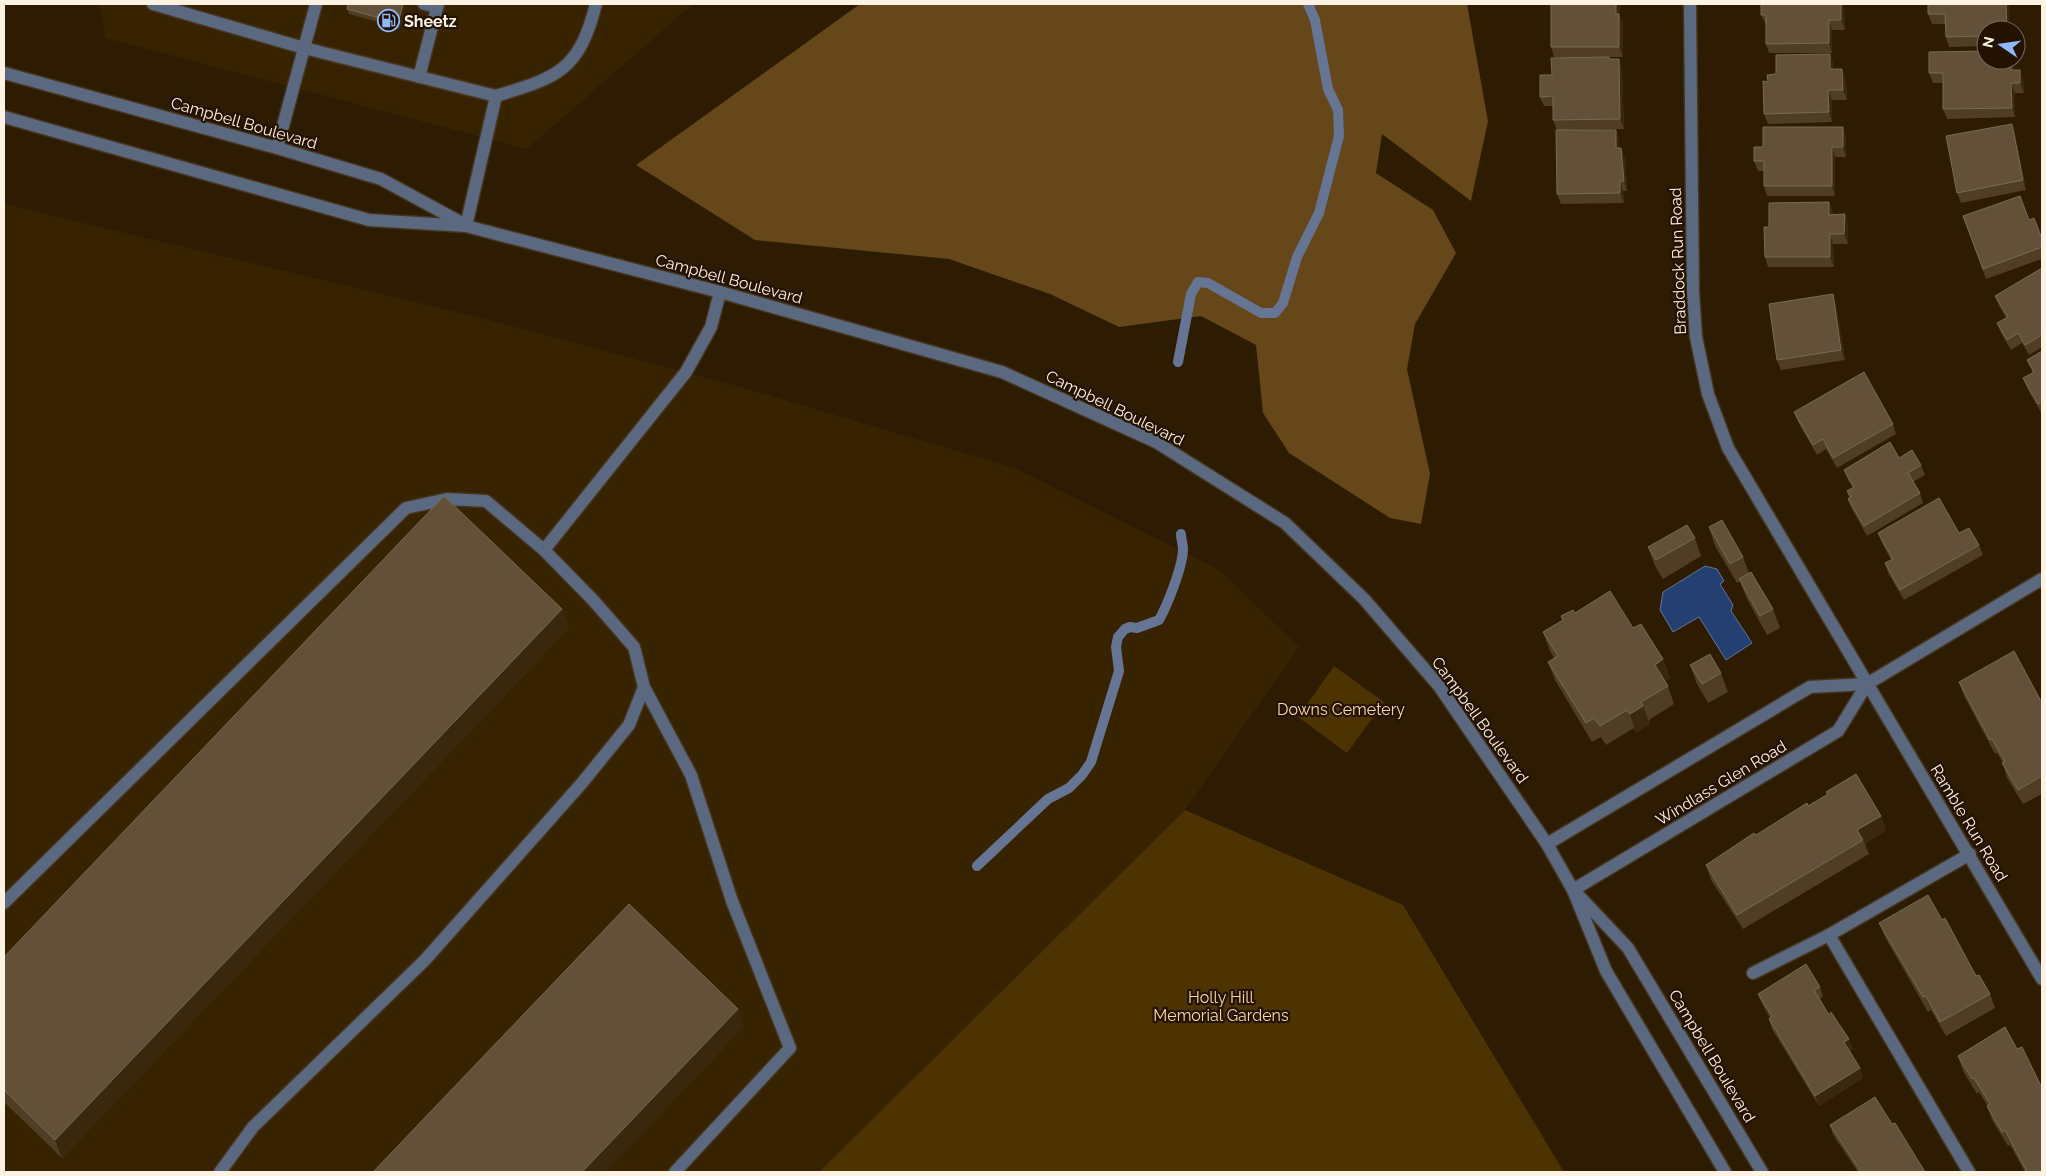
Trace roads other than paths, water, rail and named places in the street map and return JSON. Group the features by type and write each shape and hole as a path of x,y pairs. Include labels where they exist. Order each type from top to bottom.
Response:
{"street":[{"path":"277,148 316,4"},
{"path":"419,77 438,5 424,4"},
{"path":"155,5 304,48 496,96 539,82 564,69 581,48 591,24 596,4"},
{"name":"Braddock Run Road","path":"1690,4 1693,292 1696,337 1708,394 1728,448 1867,684"},
{"name":"Campbell Boulevard","path":"4,73 277,148 381,179 466,226"},
{"path":"466,226 496,96"},
{"name":"Campbell Boulevard","path":"4,117 369,220 466,226 720,292 1002,372 1156,442 1285,524 1364,599 1440,686 1547,844 1573,890 1606,971 1725,1172"},
{"path":"544,550 686,372 711,327 720,292"},
{"path":"4,903 406,508 447,499 486,501 544,550 593,600 634,648 644,687 691,775 732,901 790,1048 674,1172"},
{"name":"Windlass Glen Road","path":"1573,890 1838,731 1867,684 2042,579"},
{"name":"Windlass Glen Road","path":"1547,844 1810,687 1867,684"},
{"name":"Ramble Run Road","path":"1867,684 1970,854 2042,979"},
{"path":"220,1172 253,1127 425,960 582,783 629,726 644,687"},
{"path":"1753,973 1829,935 1970,854"},
{"name":"Campbell Boulevard","path":"1573,890 1628,948 1762,1172"},
{"path":"1829,935 1969,1172"}],"water":[{"path":"1705,566 1717,569 1724,581 1720,584 1733,605 1731,611 1752,643 1726,660 1699,617 1673,632 1660,610 1663,592"}],"waterway":[{"path":"1178,362 1191,294 1198,282 1208,283 1261,313 1275,313 1283,303 1297,257 1319,213 1339,136 1338,110 1328,89 1315,20 1308,4"},
{"path":"977,866 1048,799 1069,788 1082,775 1091,762 1119,671 1116,647 1118,637 1125,629 1130,627 1137,628 1159,620 1178,575 1183,549 1181,534"}],"place":[{"name":"Sheetz","path":"388,21"}],"park label":[{"name":"Downs Cemetery","path":"1341,709"},
{"name":"Holly Hill Memorial Gardens","path":"1221,1006"}]}
